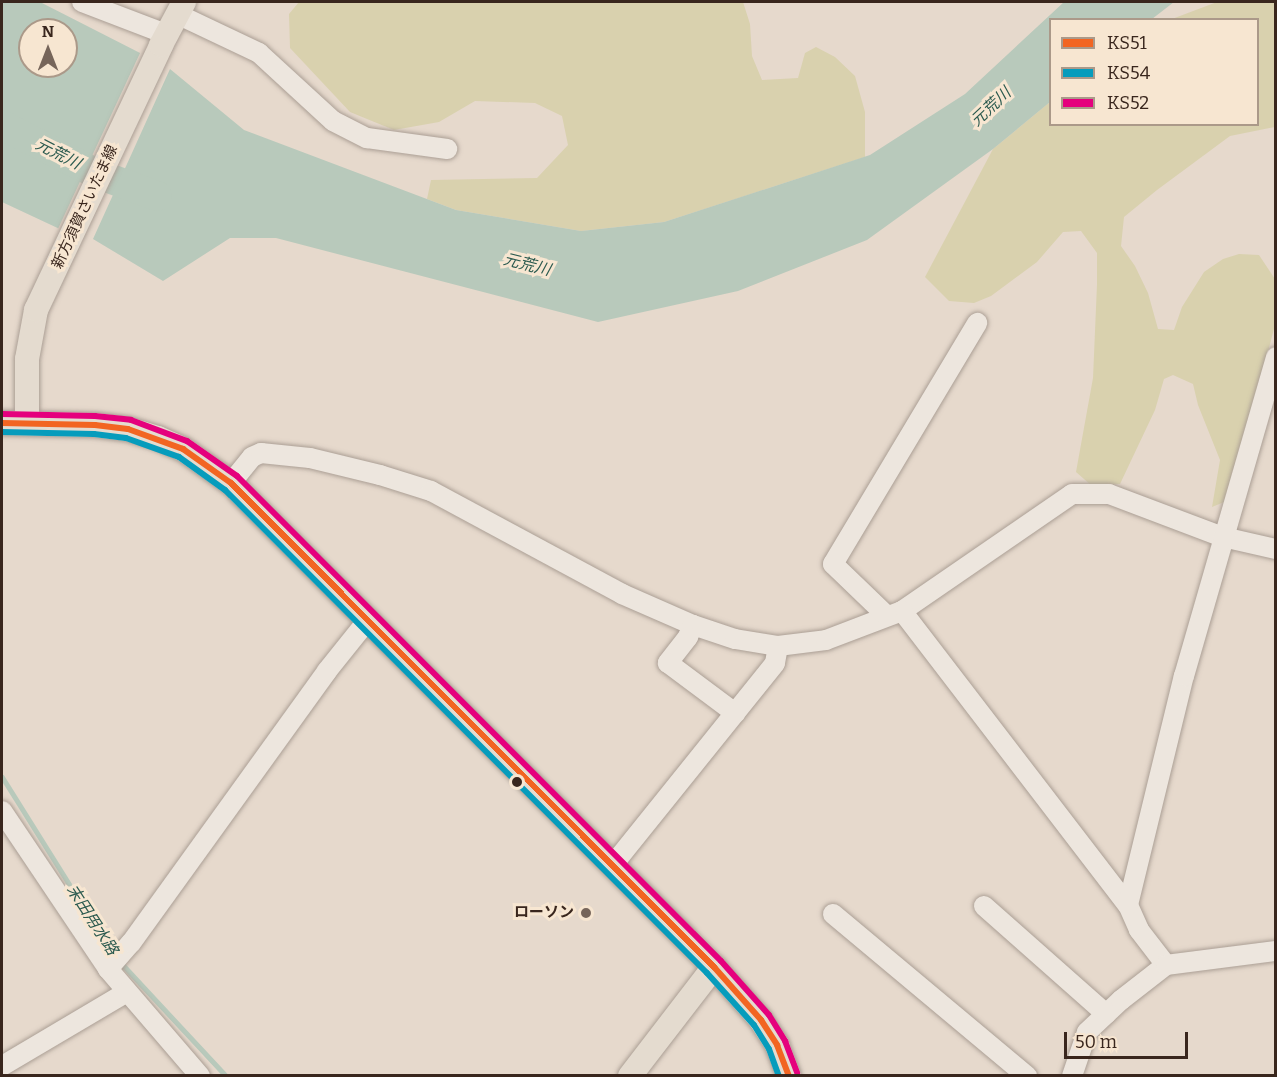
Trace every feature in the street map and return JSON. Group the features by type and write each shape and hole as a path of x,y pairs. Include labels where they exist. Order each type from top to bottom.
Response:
{"main road":[{"name":"新方須賀さいたま線","path":"27,423 27,358 36,310 172,24"},
{"path":"2,423 95,425 129,429 158,438 208,464 231,483 714,967 761,1020 793,1074"},
{"path":"630,1076 714,967"}],"street":[{"path":"82,2 172,24 259,53 333,121 367,138 447,149"},
{"path":"977,323 833,564 895,613 1128,905 1140,930 1166,965"},
{"path":"1128,905 1181,686 1275,357"},
{"path":"231,483 252,457 261,453 310,458 380,475 431,491 622,594 693,625 735,639 778,646 826,640 895,613 1072,494 1109,494 1223,537 1275,549"},
{"path":"108,969 130,943 367,621"},
{"path":"693,625 688,638 668,663 735,712"},
{"path":"612,866 775,663 778,646"},
{"path":"2,811 108,969 200,1076"},
{"path":"984,906 1106,1014"},
{"path":"833,914 1027,1076"},
{"path":"1072,1076 1087,1032 1166,965 1275,951"},
{"path":"2,1066 127,992"}],"shaded area":[{"path":"299,2 743,2 750,24 752,56 762,80 798,78 805,53 816,47 835,57 855,76 865,112 865,157 664,222 581,231 456,210 427,199 431,180 537,178 568,145 562,116 535,103 475,101 439,122 394,130 350,112 290,48 289,14"},
{"path":"1217,2 1275,2 1275,127 1230,136 1124,217 1121,246 1135,266 1148,293 1158,329 1174,330 1182,307 1204,272 1223,259 1239,254 1259,255 1275,279 1275,325 1229,500 1212,507 1220,460 1198,405 1193,384 1173,375 1164,379 1155,410 1120,484 1092,486 1076,472 1093,378 1097,284 1097,253 1081,231 1063,232 1037,262 991,296 974,303 949,301 925,277 993,149 1049,103 1049,126 1259,126 1259,18 1175,18"}],"water":[{"path":"2,2 40,2 71,18 18,18 18,78 78,78 78,21 144,55 64,231 2,202"},
{"path":"1064,2 1174,2 1153,18 1049,18 1049,103 993,149 867,240 738,291 598,322 276,238 230,238 163,281 93,239 170,69 244,130 456,210 581,231 664,222 870,155 965,94"}],"pier":[{"path":"141,51 146,53 64,234 57,231"}],"waterway":[{"name":"元荒川","path":"2,125 95,173 157,196"},
{"name":"末田用水路","path":"2,777 114,956"},
{"name":"末田用水路","path":"120,962 226,1076"}],"transit line":[{"name":"KS52","path":"2,414 95,416 131,420 187,441 237,476 721,961 769,1015 785,1041 797,1073"},
{"name":"KS51","path":"2,423 95,425 128,429 183,449 231,483 714,967 761,1020 777,1045 789,1076"},
{"name":"KS54","path":"2,432 94,434 126,438 179,457 225,490 707,973 754,1025 769,1049 779,1076"}],"place":[{"name":"ローソン","path":"586,913"}]}
